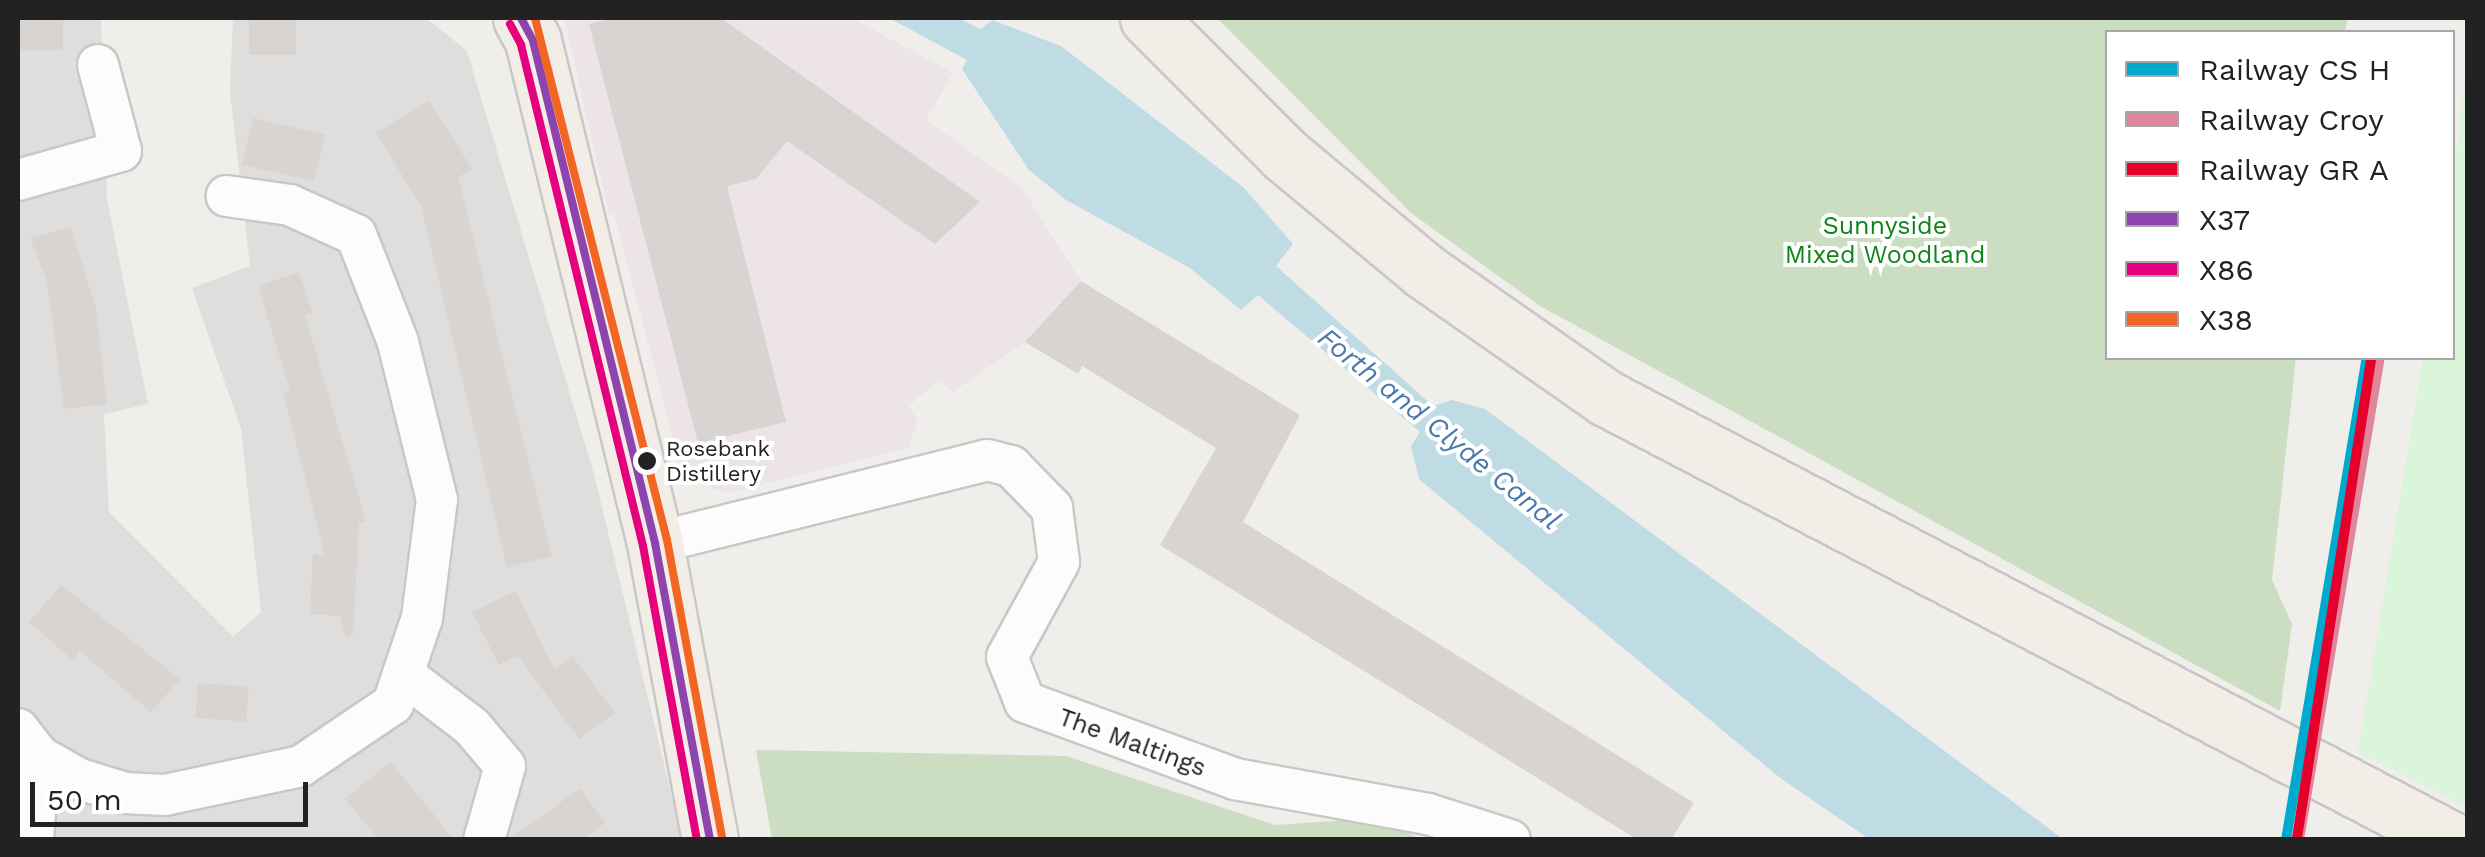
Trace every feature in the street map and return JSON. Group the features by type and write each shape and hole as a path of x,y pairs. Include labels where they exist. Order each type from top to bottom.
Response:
{"main road":[{"path":"522,18 533,41 655,544 710,840"},
{"path":"1148,18 1299,166 1424,271 1606,398 2452,840"}],"street":[{"path":"18,180 121,152 98,65"},
{"path":"28,742 94,784 166,795 301,766 393,704 422,618 437,500 398,342 356,234 290,205 226,196"},
{"name":"The Maltings","path":"655,544 986,460 1011,466 1052,508 1059,562 1007,656 1026,702 1235,779 1428,814 1510,840"},
{"path":"403,674 472,727 505,766 484,840"},
{"path":"28,742 33,840"}],"shaded area":[{"path":"18,18 101,18 107,199 148,404 104,414 109,512 233,637 261,612 241,429 192,288 250,266 230,92 233,18 426,18 467,51 594,474 682,839 18,839"},
{"name":"Rosebank Distillery","path":"564,18 852,18 953,73 926,120 1021,187 1081,281 1025,342 953,392 939,380 909,406 918,421 908,448 729,493 714,489 679,462 614,213 609,214"}],"green space":[{"name":"Sunnyside Mixed Woodland","path":"1217,18 2348,18 2345,30 2105,30 2105,360 2296,360 2272,580 2292,624 2280,711 1540,306 1411,213"},
{"path":"2467,65 2467,807 2358,752 2423,360 2455,360 2455,160"},
{"path":"756,750 1066,756 1275,825 1378,818 1420,839 772,839"}],"water":[{"name":"Forth and Clyde Canal","path":"889,18 958,18 981,29 992,20 1061,46 1243,187 1293,244 1276,266 1433,406 1452,400 1485,409 2063,839 1869,839 1779,777 1419,479 1411,446 1420,432 1258,295 1241,310 1190,268 1066,200 1029,170 962,69 967,60"}],"building":[{"path":"20,18 63,18 63,50 20,50"},
{"path":"249,18 296,18 296,55 249,55"},
{"path":"613,18 721,18 980,202 935,244 787,141 756,179 727,186 786,422 698,443 589,24"},
{"path":"429,100 472,169 458,177 552,556 507,567 421,206 376,133"},
{"path":"253,118 325,135 314,181 242,165"},
{"path":"71,227 96,309 107,404 64,409 47,281 30,238"},
{"path":"299,272 313,313 305,316 366,521 359,523 353,636 346,637 340,616 310,614 313,554 325,555 283,392 290,390 258,286"},
{"path":"1081,281 1300,415 1243,522 1694,803 1671,840 1638,840 1160,545 1216,448 1082,366 1078,374 1025,342"},
{"path":"61,585 180,679 151,712 80,651 73,660 29,622"},
{"path":"516,591 554,669 572,656 615,713 579,739 518,656 499,665 472,612"},
{"path":"198,683 249,687 246,721 196,718"},
{"path":"390,762 454,840 379,840 345,799"},
{"path":"580,788 605,823 581,840 509,840"}],"transit line":[{"name":"X37","path":"521,18 533,41 655,543 710,840"},
{"name":"X38","path":"535,18 667,540 722,838"},
{"name":"X86","path":"510,24 521,45 643,546 697,840"},
{"path":"2286,840 2367,360"},
{"path":"2297,838 2371,360"}],"rail line":[{"name":"Croy","path":"2299,840 2379,360"}],"place":[{"name":"Rosebank Distillery","path":"647,461"}]}
